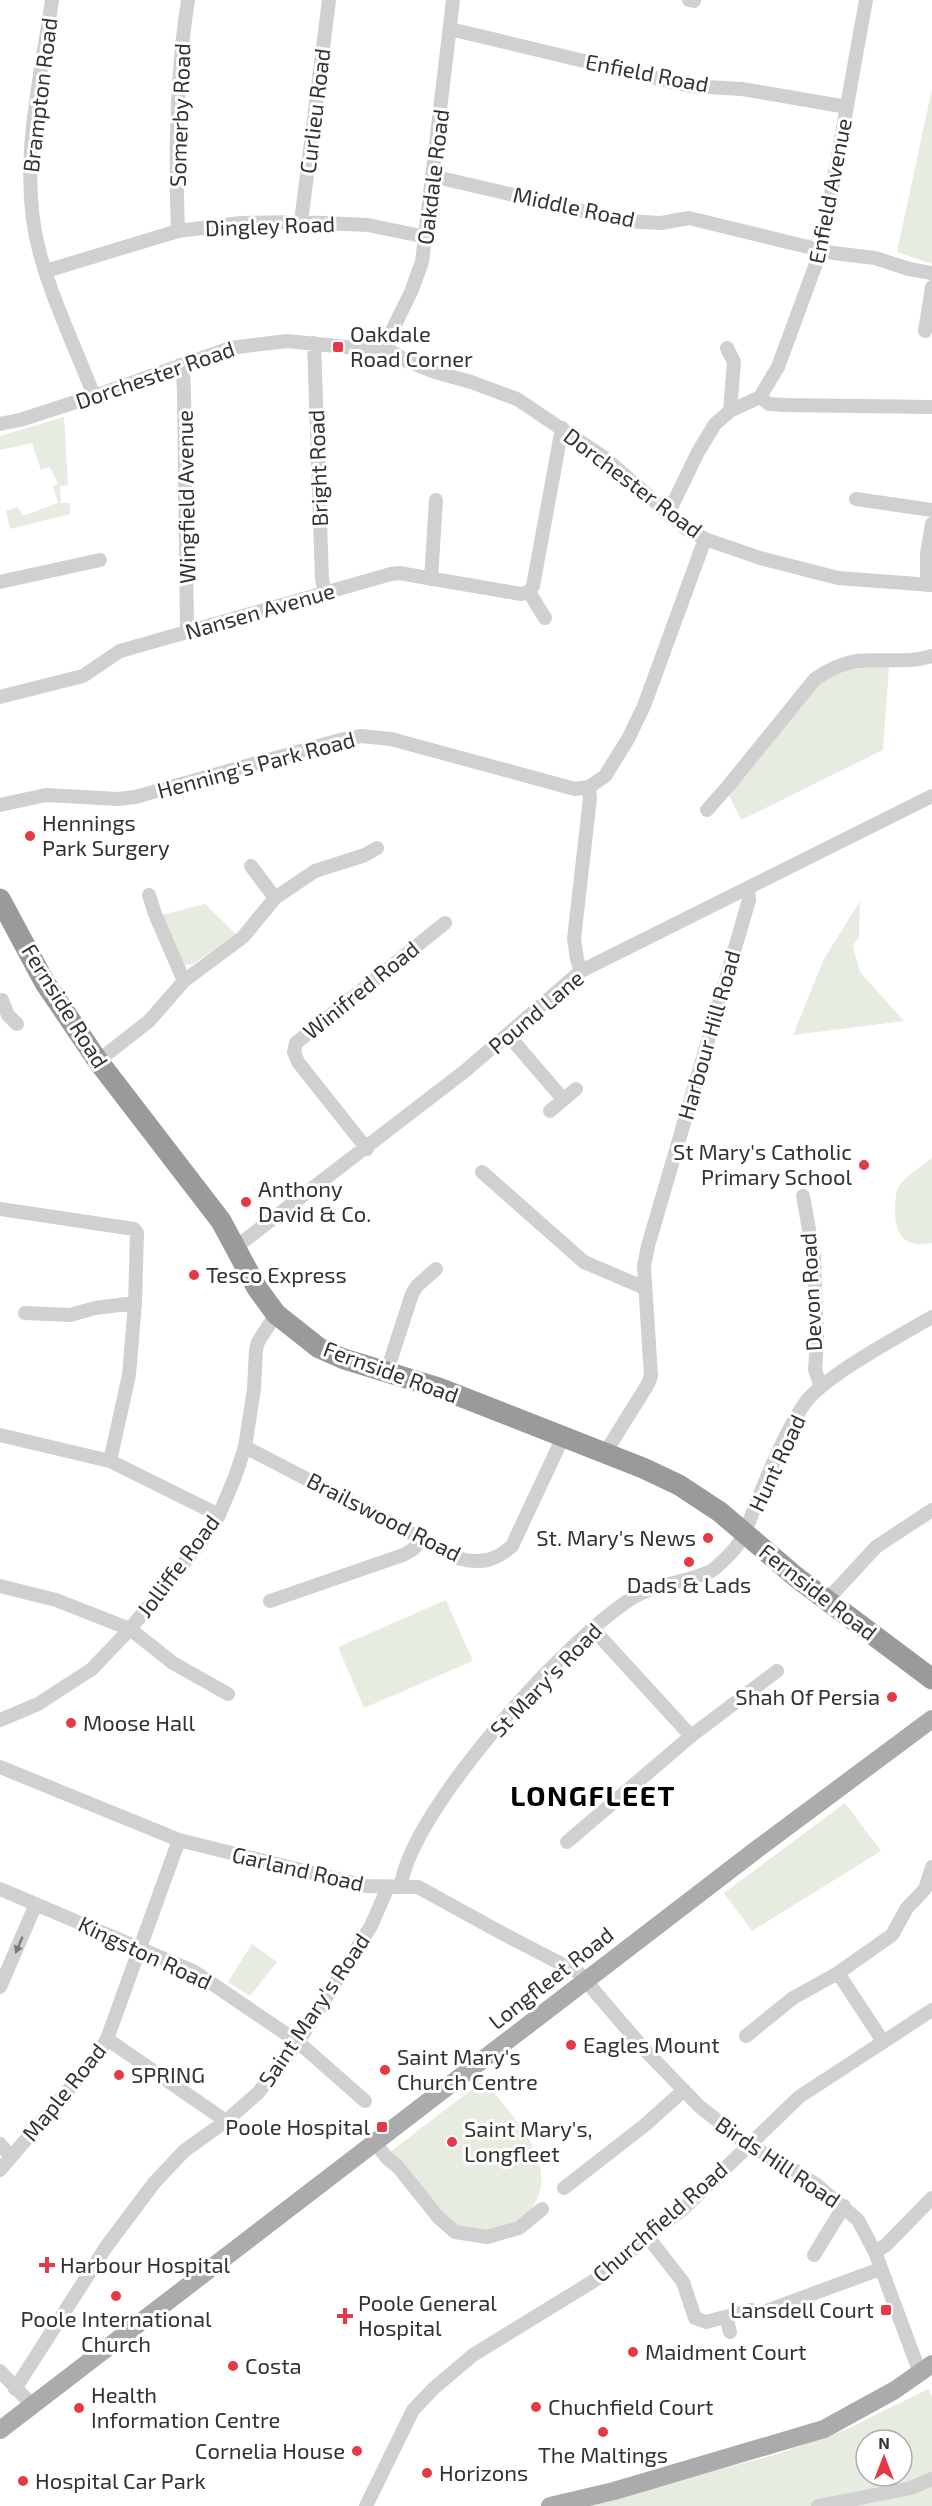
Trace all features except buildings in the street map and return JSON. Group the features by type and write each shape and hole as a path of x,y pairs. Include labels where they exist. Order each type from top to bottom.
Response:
{"highway":[{"name":"Fernside Road","path":"0,899 45,983 98,1061 202,1195 236,1247 257,1288 276,1314 319,1348 344,1359 439,1388 605,1453 679,1485 720,1512 827,1600 932,1679"}],"main road":[{"name":"Longfleet Road","path":"0,2430 932,1719"},
{"path":"550,2506 614,2491 824,2429 895,2390 926,2369"}],"street":[{"name":"Brampton Road","path":"52,0 30,156 31,206 40,254 94,396"},
{"name":"Somerby Road","path":"178,231 175,128 182,37 188,0"},
{"name":"Curlieu Road","path":"301,222 329,0"},
{"name":"Oakdale Road","path":"384,347 411,292 422,262 453,0"},
{"name":"Enfield Avenue","path":"760,398 778,367 822,249 866,0"},
{"name":"Enfield Road","path":"450,29 689,86 742,89 847,106"},
{"name":"Middle Road","path":"432,176 625,221 661,223 689,218 822,249 875,258 896,266 932,273"},
{"name":"Dingley Road","path":"46,271 178,231 241,223 301,222 368,225 426,237"},
{"path":"925,331 932,287"},
{"name":"Dorchester Road","path":"0,424 20,420 94,396 242,345 287,341 366,349 384,347 405,360 435,372 504,392 562,428 617,467 685,528 705,539 769,561 838,578 929,585"},
{"name":"Bright Road","path":"314,343 322,579 325,592"},
{"path":"727,348 734,362 730,411"},
{"name":"Wingfield Avenue","path":"180,365 183,372 184,392 187,631"},
{"path":"668,514 715,424 730,411 760,398 769,404 785,405 932,407"},
{"path":"545,618 529,592 562,428"},
{"path":"856,499 932,510"},
{"path":"431,579 436,500"},
{"path":"929,585 927,554 932,524"},
{"path":"581,970 574,939 590,798 589,787 605,776 628,739 640,714 705,539"},
{"path":"0,582 100,561"},
{"name":"Nansen Avenue","path":"0,697 83,676 120,651 391,574 399,573 521,594 529,592"},
{"path":"707,810 815,679 834,667 857,661 921,659 932,656"},
{"name":"Henning's Park Road","path":"0,805 46,795 118,799 135,797 361,736 391,740 575,789 589,787"},
{"name":"Pound Lane","path":"236,1247 367,1149 508,1035 581,970 932,796"},
{"path":"98,1061 149,1021 184,981 243,937 275,898 315,872 365,855 377,848"},
{"path":"251,866 275,898"},
{"name":"Harbour Hill Road","path":"605,1453 651,1377 644,1266 749,900 748,889"},
{"path":"150,894 155,914 184,981"},
{"name":"Winifred Road","path":"367,1149 298,1062 294,1052 296,1043 445,923"},
{"path":"2,1000 8,1019"},
{"path":"508,1035 563,1099"},
{"path":"550,1111 576,1089"},
{"path":"482,1172 584,1262 645,1288"},
{"name":"Devon Road","path":"803,1196 814,1257 817,1340 815,1370 821,1387"},
{"path":"0,1209 134,1229 138,1237 129,1375 110,1461"},
{"path":"387,1371 412,1294 417,1286 436,1269"},
{"path":"25,1313 70,1315 95,1308 135,1303"},
{"name":"Jolliffe Road","path":"0,1720 38,1704 92,1669 130,1629 198,1546 219,1515 236,1477 245,1447 254,1389 256,1350 276,1314"},
{"name":"Hunt Road","path":"746,1533 795,1419 806,1401 821,1387 932,1317"},
{"path":"0,1435 110,1461 219,1515"},
{"name":"Brailswood Road","path":"245,1447 461,1559 474,1562 488,1561 501,1556 512,1546 563,1437"},
{"path":"827,1600 876,1547 932,1510"},
{"name":"St Mary's Road","path":"381,1904 447,1791 471,1759 535,1686 593,1629 636,1596 712,1570 733,1551 746,1533"},
{"path":"270,1601 403,1555 423,1539"},
{"path":"0,1586 56,1600 130,1629 172,1663 228,1694"},
{"path":"593,1629 691,1736"},
{"path":"567,1842 691,1736 777,1671"},
{"name":"Garland Road","path":"0,1767 179,1840 366,1886 418,1887 579,1972 588,1980"},
{"name":"Maple Road","path":"0,2170 94,2060 107,2039 179,1840"},
{"path":"746,2036 793,1998 838,1973 892,1935 906,1908 928,1890 932,1867"},
{"name":"Kingston Road","path":"0,1889 195,1972 298,2042 365,2101"},
{"path":"0,1987 36,1904"},
{"name":"Saint Mary's Road","path":"15,2389 130,2213 184,2151 226,2121 258,2093 298,2042 371,1926 381,1904"},
{"path":"838,1973 882,2040"},
{"name":"Birds Hill Road","path":"588,1980 644,2049 721,2125 747,2144 793,2169 844,2206 858,2220 875,2252 880,2269 926,2369"},
{"name":"Churchfield Road","path":"368,2502 413,2410 434,2388 473,2355 605,2274 647,2236 682,2210 747,2144 799,2097 882,2040 932,2010"},
{"path":"107,2039 226,2121"},
{"path":"564,2188 645,2125 684,2090"},
{"path":"375,2143 398,2167 438,2217 455,2232 488,2237 519,2228 542,2209"},
{"path":"0,2144 11,2157"},
{"path":"875,2252 886,2245 932,2198"},
{"path":"814,2255 844,2206"},
{"path":"647,2236 683,2282 695,2318 706,2322 751,2310"},
{"path":"766,2311 880,2269"},
{"path":"726,2317 730,2332"},
{"path":"0,2371 32,2405"},
{"path":"818,2506 911,2488 932,2479"}],"shaded area":[{"path":"932,89 932,264 897,252"},
{"path":"64,417 68,485 60,486 61,503 70,503 70,514 10,529 6,511 18,507 23,516 58,503 53,486 58,484 50,467 41,470 32,443 0,450 0,436"},
{"path":"875,665 889,667 883,750 741,820 729,795 808,691 836,671"},
{"path":"860,901 859,936 853,946 860,972 904,1021 793,1035 824,959"},
{"path":"205,904 236,934 193,964 185,965 161,915"},
{"path":"932,1158 932,1243 913,1243 906,1240 898,1230 895,1214 897,1192 906,1178"},
{"path":"446,1600 473,1661 364,1708 338,1647"},
{"path":"845,1803 881,1851 752,1931 724,1893"},
{"path":"252,1944 277,1962 250,1996 228,1982"},
{"path":"484,2080 518,2123 537,2156 541,2173 540,2190 533,2206 517,2221 493,2230 474,2232 456,2226 437,2211 390,2152"},
{"path":"928,2389 932,2396 932,2506 581,2506 778,2454 845,2430"}],"place":[{"name":"Oakdale Road Corner","path":"338,347"},
{"name":"Hennings Park Surgery","path":"30,836"},
{"name":"St Mary's Catholic Primary School","path":"864,1165"},
{"name":"Anthony David & Co.","path":"246,1202"},
{"name":"Tesco Express","path":"194,1275"},
{"name":"St. Mary's News","path":"708,1538"},
{"name":"Dads & Lads","path":"689,1562"},
{"name":"Shah Of Persia","path":"892,1697"},
{"name":"Moose Hall","path":"71,1723"},
{"name":"Eagles Mount","path":"571,2045"},
{"name":"Saint Mary's Church Centre","path":"385,2070"},
{"name":"SPRING","path":"119,2075"},
{"name":"Poole Hospital","path":"382,2127"},
{"name":"Saint Mary's, Longfleet","path":"452,2142"},
{"name":"Harbour Hospital","path":"47,2265"},
{"name":"Poole International Church","path":"116,2296"},
{"name":"Lansdell Court","path":"886,2310"},
{"name":"Poole General Hospital","path":"345,2316"},
{"name":"Maidment Court","path":"633,2352"},
{"name":"Costa","path":"233,2366"},
{"name":"Chuchfield Court","path":"536,2407"},
{"name":"Health Information Centre","path":"79,2408"},
{"name":"The Maltings","path":"603,2432"},
{"name":"Cornelia House","path":"357,2451"},
{"name":"Horizons","path":"427,2473"},
{"name":"Hospital Car Park","path":"23,2481"}],"district":[{"name":"LONGFLEET","path":"593,1796"}]}
